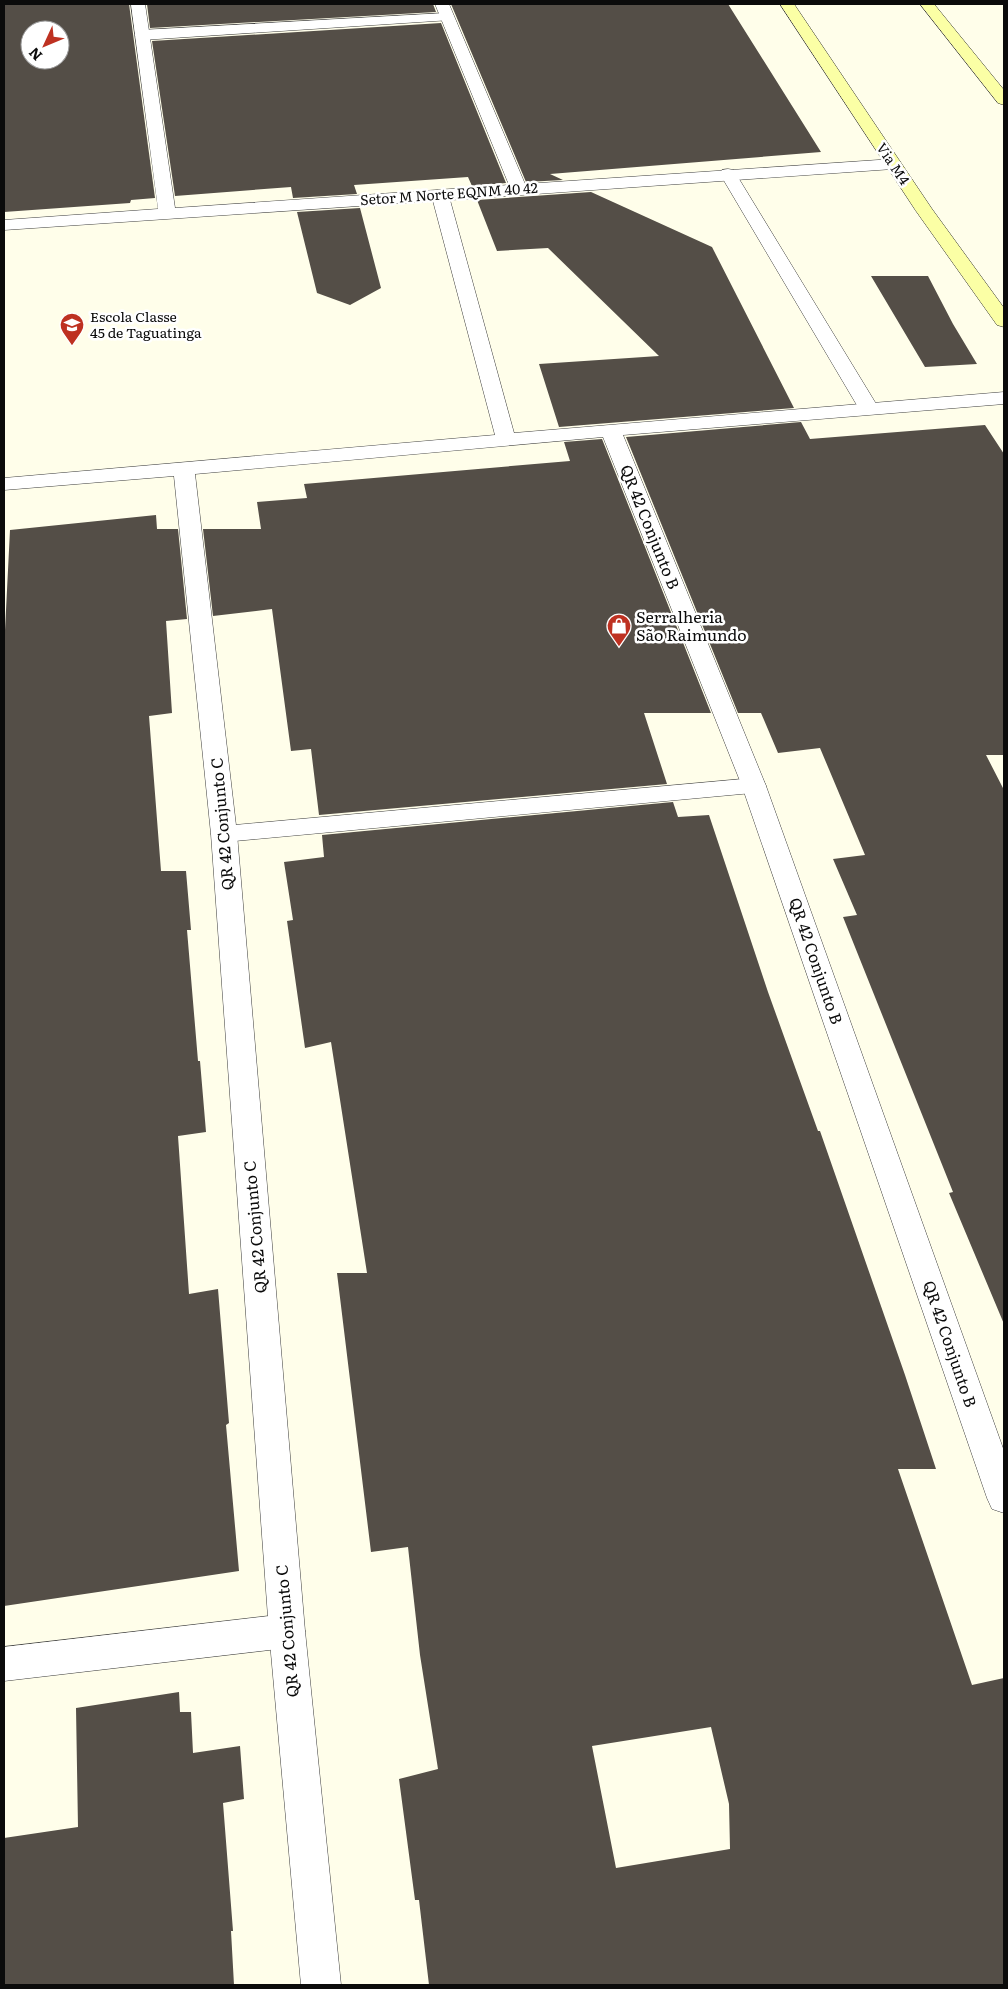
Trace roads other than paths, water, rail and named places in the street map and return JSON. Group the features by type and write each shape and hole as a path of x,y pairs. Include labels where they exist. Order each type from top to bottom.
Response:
{"main road":[{"name":"Via M4","path":"787,4 894,164 1004,321"},
{"path":"927,4 1004,100"}],"street":[{"path":"138,4 167,213"},
{"path":"142,35 444,10 519,189"},
{"name":"Setor M Norte EQNM 40 42","path":"4,225 894,164"},
{"path":"728,174 868,407"},
{"path":"440,194 506,439"},
{"path":"4,484 184,470 868,407 1004,398"},
{"name":"QR 42 Conjunto B","path":"611,431 754,786 1004,1498"},
{"name":"QR 42 Conjunto C","path":"184,470 224,834 287,1631 321,1985"},
{"path":"224,834 754,786"},
{"path":"4,1664 287,1631"}],"place":[{"name":"Escola Classe 45 de Taguatinga","path":"72,346"},
{"name":"Serralheria São Raimundo","path":"619,647"}]}
